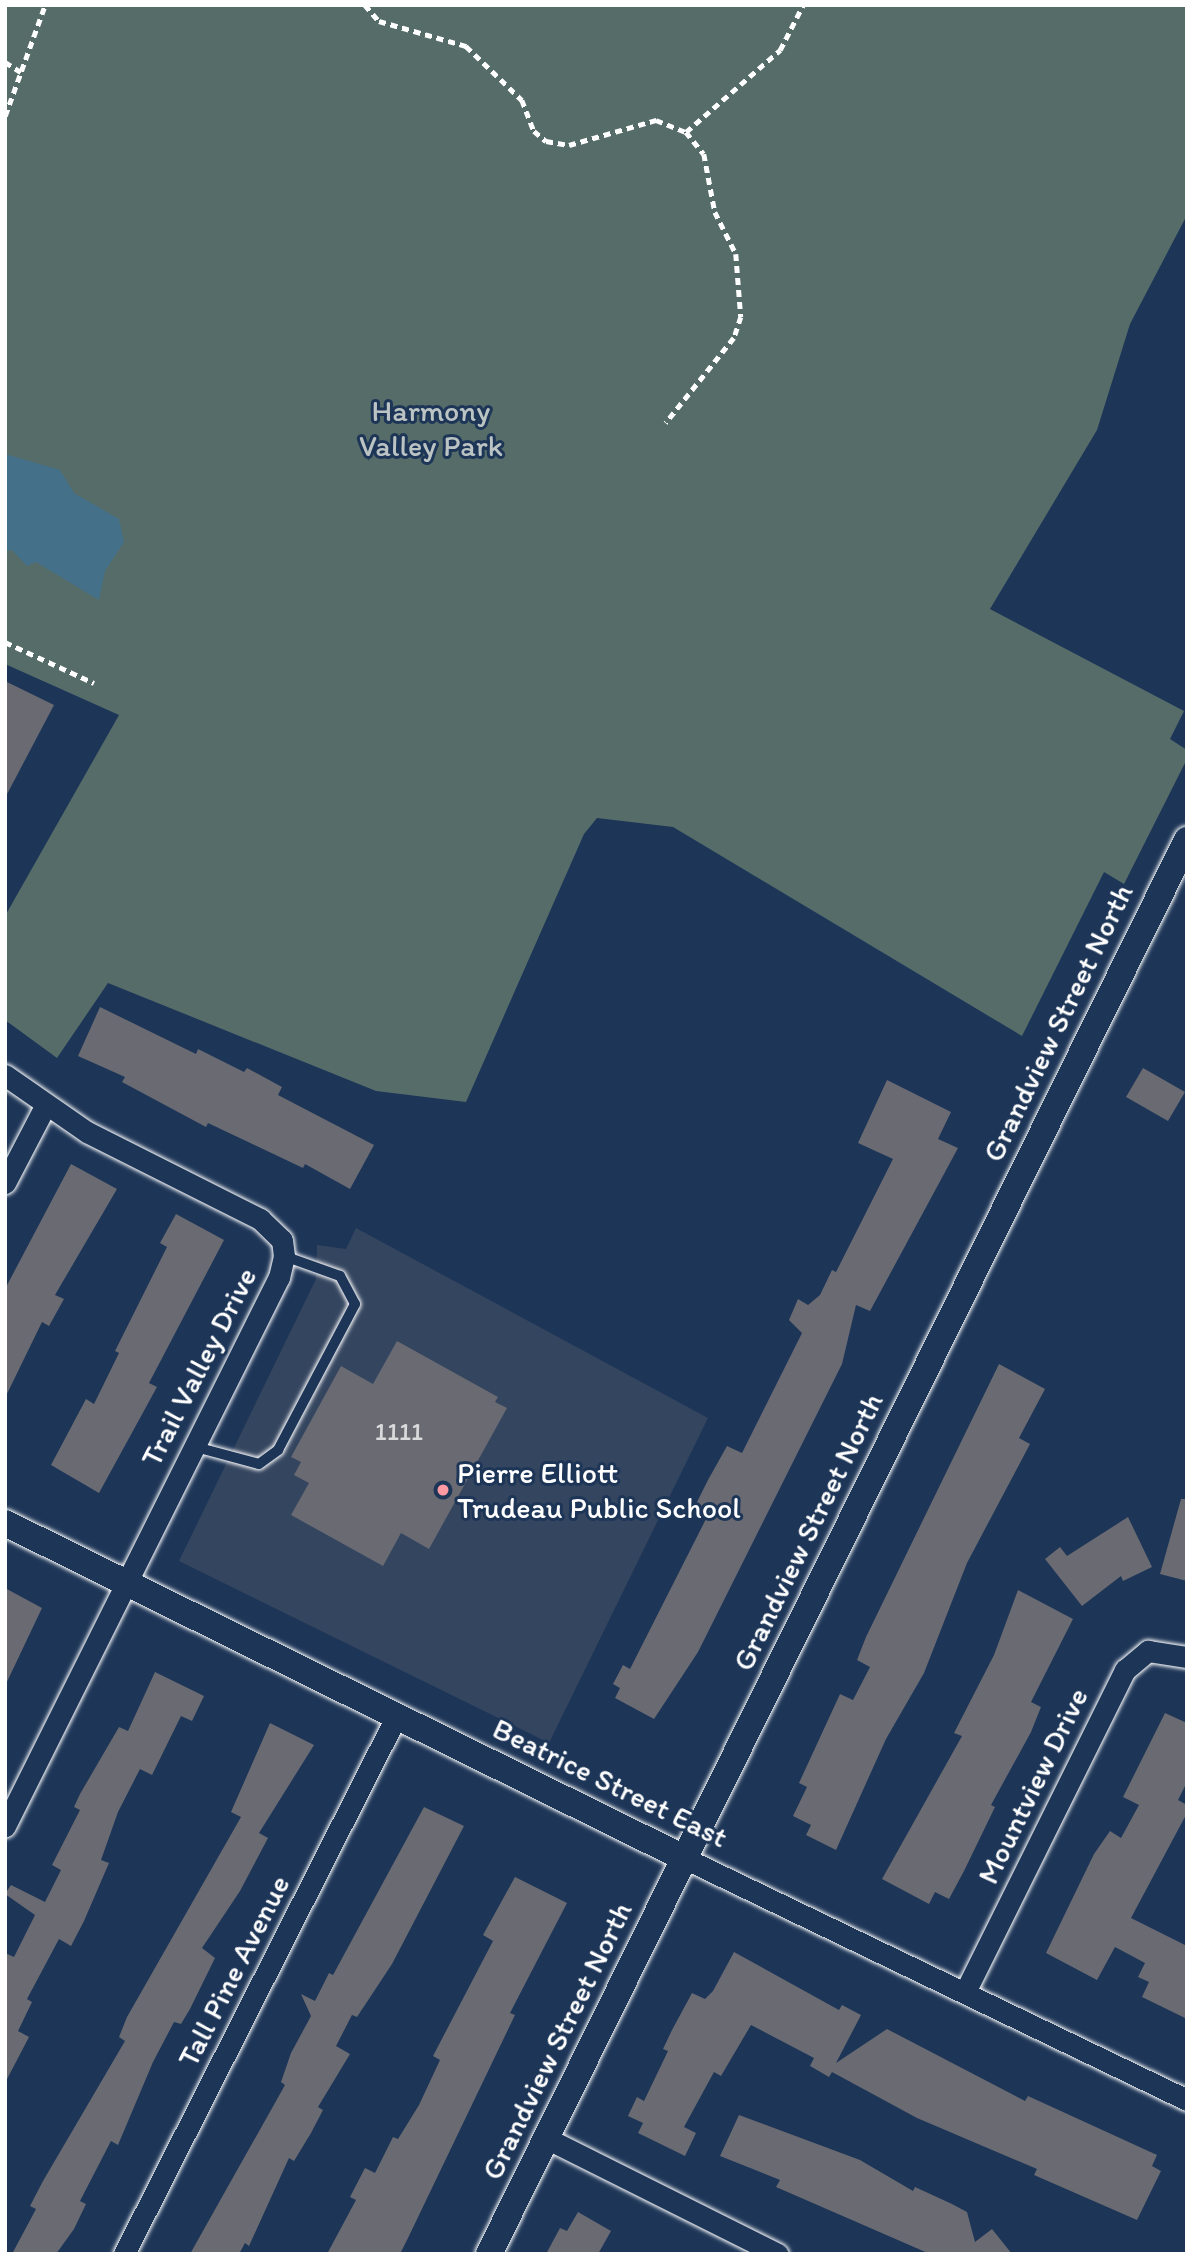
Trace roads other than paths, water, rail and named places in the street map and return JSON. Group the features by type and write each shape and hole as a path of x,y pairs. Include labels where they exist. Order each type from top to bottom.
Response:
{"street":[{"name":"Grandview Street North","path":"489,2254 1187,840"},
{"name":"Trail Valley Drive","path":"5,1075 45,1106 260,1219 282,1240 284,1256 279,1277 124,1582 5,1826"},
{"path":"5,1183 45,1106"},
{"name":"Beatrice Street East","path":"5,1523 684,1857 1187,2100"},
{"name":"Mountview Drive","path":"965,1992 1125,1670 1148,1651 1187,1657"},
{"name":"Tall Pine Avenue","path":"124,2254 397,1715"},
{"path":"546,2138 778,2254"}],"lane":[{"path":"192,1446 259,1464 278,1450 355,1304 340,1276 284,1256"}],"place":[{"name":"Pierre Elliott Trudeau Public School","path":"443,1490"}],"park label":[{"name":"Harmony Valley Park","path":"431,428"}]}
